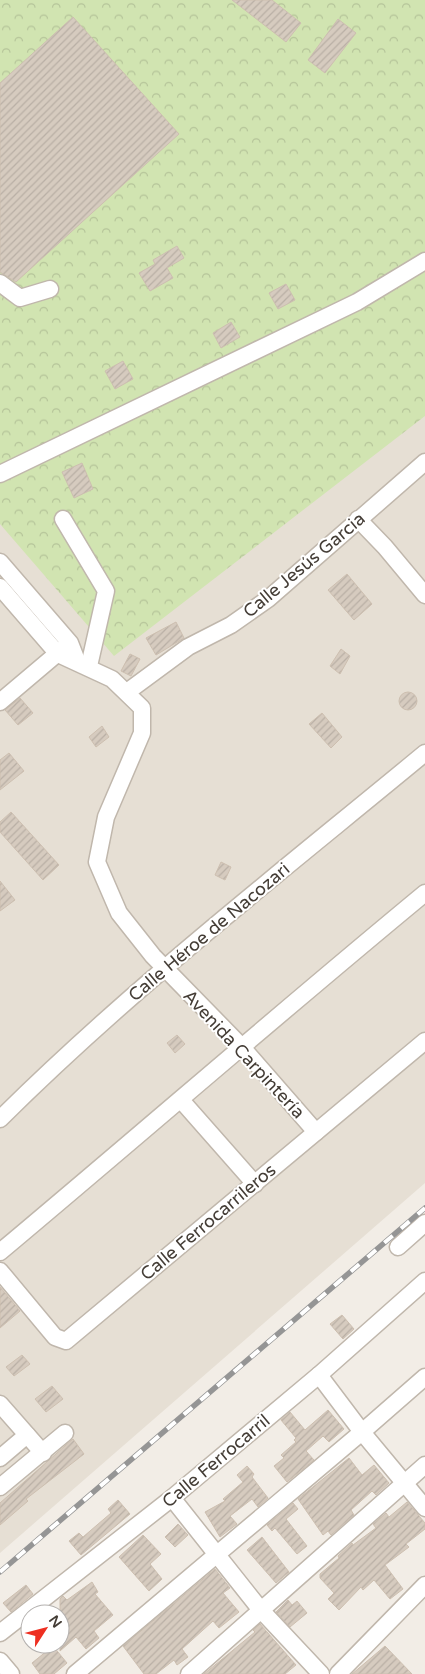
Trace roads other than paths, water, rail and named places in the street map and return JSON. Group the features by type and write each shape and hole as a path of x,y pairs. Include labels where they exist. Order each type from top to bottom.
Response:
{"street":[{"path":"0,474 357,302 425,262"},
{"path":"0,283 20,298 50,288"},
{"name":"Calle Jesús Garcia","path":"127,692 188,647 231,625 268,599 425,462"},
{"path":"63,519 106,591 83,664"},
{"path":"358,519 386,547 425,595"},
{"path":"0,562 70,643 83,664"},
{"path":"0,587 58,654 112,679 127,692"},
{"path":"0,702 70,643"},
{"name":"Avenida Carpintería","path":"127,692 142,708 142,732 106,817 97,862 119,913 164,968 241,1046 316,1132"},
{"name":"Calle Héroe de Nacozari","path":"0,1119 65,1055 164,968 425,753"},
{"path":"0,1252 181,1100 241,1046 425,893"},
{"name":"Calle Ferrocarrileros","path":"0,1271 54,1337 66,1341 425,1041"},
{"path":"181,1100 255,1184"},
{"path":"398,1247 425,1223"},
{"name":"Calle Ferrocarril","path":"0,1633 172,1498 319,1375 425,1281"},
{"path":"319,1375 362,1432 425,1508"},
{"path":"75,1674 425,1377"},
{"path":"0,1404 43,1453"},
{"path":"0,1487 65,1433"},
{"path":"0,1458 27,1435"},
{"path":"188,1674 425,1465"},
{"path":"172,1498 218,1553 260,1609 321,1674"},
{"path":"338,1674 425,1585"},
{"path":"0,1661 11,1674"}],"railway":[{"path":"0,1572 425,1208"}]}
